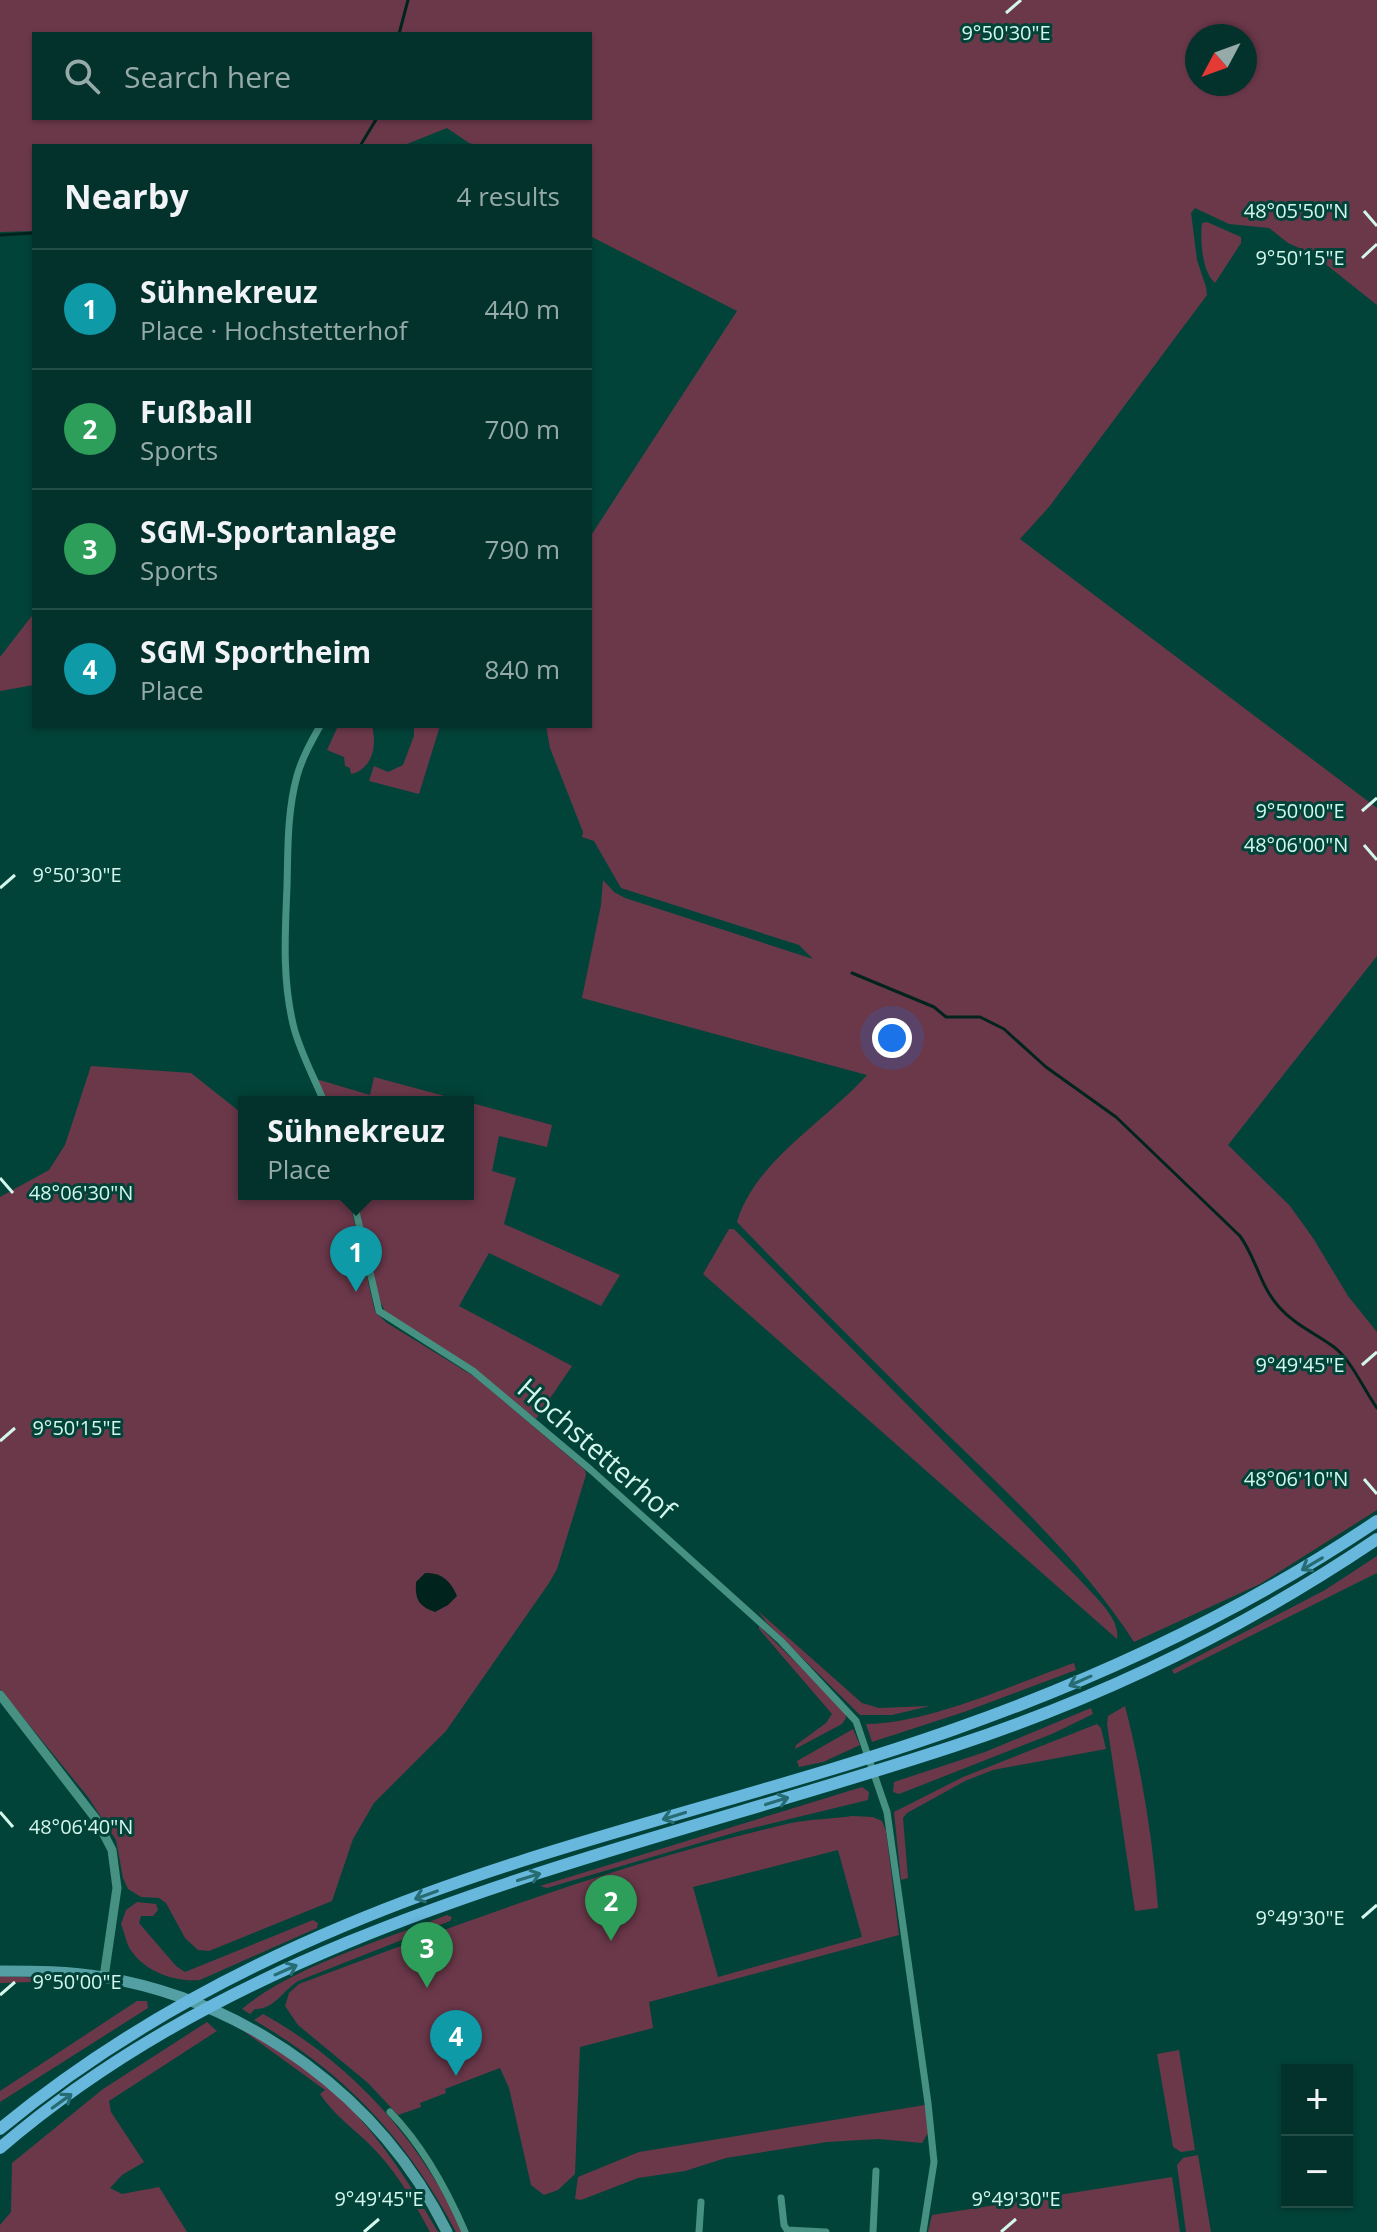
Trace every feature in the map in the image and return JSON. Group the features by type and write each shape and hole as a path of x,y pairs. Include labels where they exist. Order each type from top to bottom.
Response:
{"highway":[{"path":"0,2129 90,2061 148,2024 221,1983 346,1924 494,1871 847,1764 1056,1692 1260,1596 1377,1521"},
{"path":"0,2148 143,2045 266,1979 339,1946 499,1886 848,1780 1038,1716 1166,1660 1269,1607 1377,1539"}],"main road":[{"path":"0,1971 104,1977 151,1988 197,2003 287,2050 344,2094 399,2154 447,2232"}],"street":[{"path":"319,728 300,768 292,798 287,852 285,961 295,1029 321,1096"},
{"name":"Hochstetterhof","path":"353,1200 379,1311 473,1371 591,1470 781,1641 856,1721 887,1812 934,2162 923,2232"},
{"path":"0,1695 96,1819 112,1850 117,1888 104,1977"},
{"path":"390,2112 423,2155 452,2203 465,2232"},
{"path":"873,2232 876,2171"},
{"path":"781,2198 787,2230 826,2232"},
{"path":"699,2232 701,2202"}],"shaded area":[{"path":"0,0 1377,0 1377,305 1313,254 1288,243 1269,228 1229,224 1195,208 1191,213 1197,260 1207,295 1049,507 1020,539 1377,808 1377,956 1228,1145 1290,1206 1348,1296 1377,1332 1377,1510 1260,1584 1134,1642 1093,1586 1046,1533 737,1222 746,1200 775,1161 867,1075 582,998 601,905 603,880 625,898 813,959 799,945 621,888 594,841 582,837 583,832 550,748 546,728 592,728 592,534 737,311 592,237 592,144 473,144 447,128 407,144 32,144 32,231 0,232"},
{"path":"1207,222 1241,237 1241,243 1215,283 1207,271 1203,255 1202,223"},
{"path":"32,616 32,685 0,691 0,657"},
{"path":"337,728 372,728 372,755 358,771 351,774 350,768 345,766 344,757 327,750"},
{"path":"414,728 439,728 419,794 369,781 374,766 388,772 403,765"},
{"path":"91,1066 191,1073 238,1110 238,1200 349,1200 375,1312 387,1323 475,1377 585,1470 586,1475 557,1569 549,1583 446,1731 374,1803 353,1839 332,1901 209,1951 198,1950 185,1938 166,1903 159,1898 141,1897 128,1889 116,1840 88,1797 0,1689 0,1197 49,1170 65,1145"},
{"path":"374,1077 445,1096 323,1096 316,1079 370,1095"},
{"path":"474,1104 552,1125 547,1147 499,1136 492,1171 516,1178 504,1224 620,1275 601,1306 489,1253 459,1306 572,1366 536,1419 477,1372 386,1313 379,1299 355,1200 474,1200"},
{"path":"729,1229 734,1229 1081,1581 1111,1616 1117,1639 703,1274"},
{"path":"1377,1556 1377,1573 1174,1674 1172,1670 1325,1590"},
{"path":"758,1611 862,1703 879,1708 930,1706 892,1715 860,1715"},
{"path":"759,1626 845,1711 846,1718 842,1724 795,1749 796,1745 826,1723 832,1714"},
{"path":"1074,1663 1076,1670 872,1742 866,1724 943,1710"},
{"path":"1125,1706 1146,1806 1158,1908 1135,1911 1107,1724 1108,1716"},
{"path":"1091,1708 1093,1714 1052,1734 899,1794 893,1792 894,1782 985,1752"},
{"path":"1097,1724 1101,1728 1106,1749 993,1770 965,1781 907,1813 903,1818 908,1878 901,1880 894,1812 963,1777"},
{"path":"853,1729 860,1745 823,1762 799,1767 797,1761"},
{"path":"862,1787 869,1792 868,1800 740,1831 547,1888 540,1886"},
{"path":"852,1816 873,1817 882,1821 886,1831 899,1935 649,2002 653,2028 580,2047 575,2174 558,2190 544,2195 531,2185 509,2088 500,2068 445,2089 446,2093 420,2103 421,2107 398,2115 368,2083 298,2025 285,2006 289,1993 299,1984 542,1895 728,1839 791,1823","holes":["838,1850 862,1937 718,1977 693,1887"]},
{"path":"137,1902 156,1904 158,1910 153,1916 141,1916 139,1923 176,1966 185,1972 313,1920 318,1923 317,1928 200,1980 180,1979 152,1969 130,1949 121,1924 126,1910"},
{"path":"447,1915 452,1917 450,1921 298,1981 278,1999 250,2014 242,2009 262,1994 312,1967"},
{"path":"0,1976 87,1980 94,1989 68,1981 0,1983"},
{"path":"137,2001 147,2001 148,2008 0,2102 0,2091"},
{"path":"263,2014 326,2056 380,2107 426,2166 463,2232 456,2232 417,2167 371,2111 317,2062 254,2020"},
{"path":"207,2022 217,2031 109,2101 111,2112 144,2162 122,2175 110,2188 122,2194 159,2187 187,2232 0,2232 0,2225 11,2212 12,2163 103,2089"},
{"path":"238,2027 292,2058 336,2094 392,2159 438,2232 430,2232 385,2161 326,2102 320,2094 325,2090"},
{"path":"1179,2050 1195,2150 1181,2152 1173,2147 1157,2054"},
{"path":"925,2105 928,2133 922,2143 879,2139 827,2142 726,2158 685,2171 638,2178 581,2200 575,2199 578,2177 639,2152"},
{"path":"1198,2155 1211,2232 1186,2232 1177,2165 1183,2158"},
{"path":"1172,2177 1180,2232 928,2232 932,2215"}],"water":[{"path":"425,1573 445,1578 457,1596 435,1612 421,1604 417,1597 416,1582"}],"waterway":[{"path":"400,32 408,0"},
{"path":"361,144 376,120"},
{"path":"0,235 32,233"},
{"path":"852,973 934,1007 946,1017 980,1017 1004,1029 1046,1067 1116,1117 1240,1236 1279,1307 1340,1353 1377,1408"}],"place":[{"name":"Sühnekreuz","path":"356,1292"},
{"name":"Fußball","path":"611,1941"},
{"name":"SGM-Sportanlage","path":"427,1988"},
{"name":"SGM Sportheim","path":"456,2076"}]}
